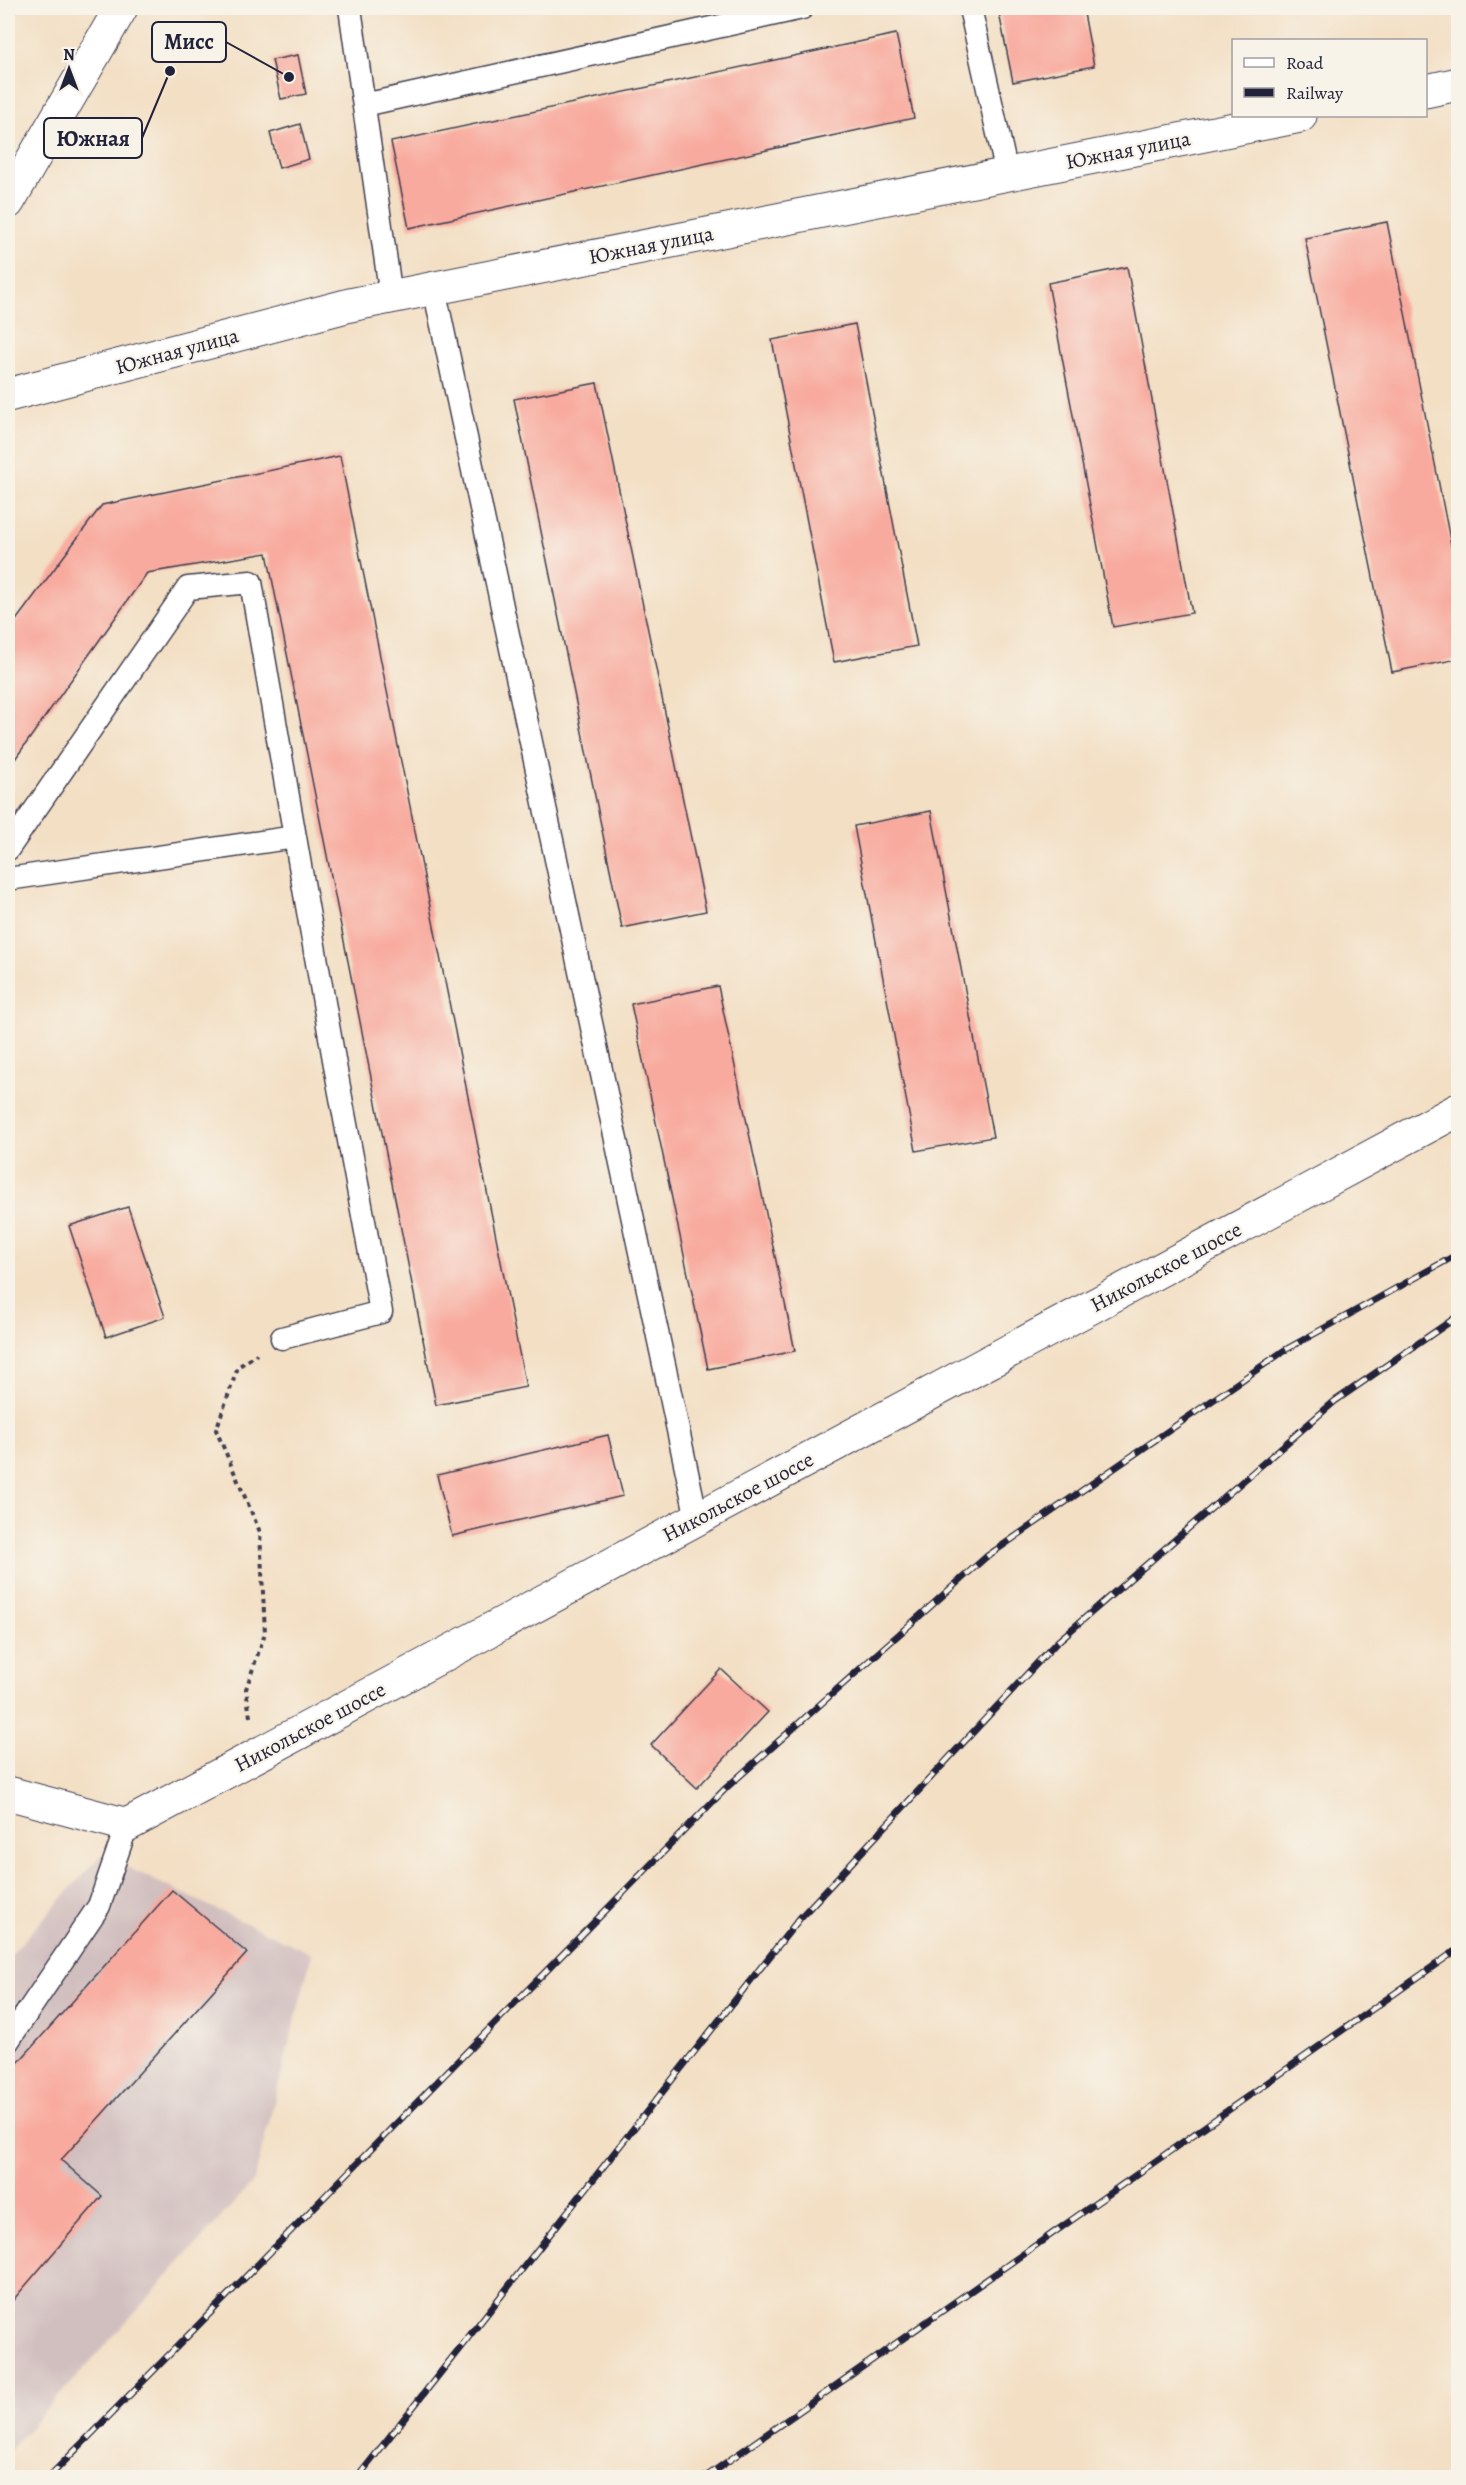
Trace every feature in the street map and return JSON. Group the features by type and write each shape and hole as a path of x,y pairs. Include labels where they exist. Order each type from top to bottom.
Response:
{"street":[{"path":"8,202 121,8"},
{"path":"1427,91 1458,84"},
{"name":"Южная улица","path":"8,395 350,305 1295,117"},
{"name":"Никольское шоссе","path":"128,1825 1458,1110"},
{"path":"8,1793 128,1825"}],"lane":[{"path":"350,8 391,297"},
{"path":"364,105 802,8"},
{"path":"970,8 1007,174"},
{"path":"434,288 697,1519"},
{"path":"8,849 188,588 251,582 381,1312 282,1338"},
{"path":"8,879 295,837"},
{"path":"8,2042 99,1906 128,1825"}],"path":[{"path":"255,1756 246,1689 265,1633 260,1532 216,1430 238,1367 282,1338"}],"shaded area":[{"path":"101,1855 312,1954 254,2181 8,2452 8,1958"}],"building":[{"path":"998,8 1083,8 1094,66 1013,82"},
{"path":"896,34 914,118 409,228 391,142"},
{"path":"298,55 306,94 281,99 272,60"},
{"path":"300,124 309,159 279,168 270,133"},
{"path":"1387,222 1458,580 1458,659 1392,672 1305,238"},
{"path":"1127,267 1192,613 1113,627 1048,283"},
{"path":"855,324 917,646 834,662 772,340"},
{"path":"597,383 706,911 622,928 514,399"},
{"path":"340,456 526,1387 436,1405 267,553 147,573 8,769 8,631 102,505"},
{"path":"931,811 993,1137 916,1151 854,826"},
{"path":"718,986 795,1351 708,1369 631,1004"},
{"path":"128,1207 165,1317 106,1337 69,1226"},
{"path":"608,1435 623,1496 452,1536 437,1475"},
{"path":"721,1669 768,1712 697,1788 651,1745"},
{"path":"172,1890 247,1953 61,2160 102,2196 8,2306 8,2074"}],"railway":[{"path":"48,2478 726,1788 986,1557 1285,1350 1458,1254"},
{"path":"357,2478 800,1918 1056,1643 1335,1401 1458,1316"},
{"path":"704,2478 1458,1949"}],"place":[{"name":"Южная","path":"170,71"},
{"name":"Мисс","path":"289,77"}]}
